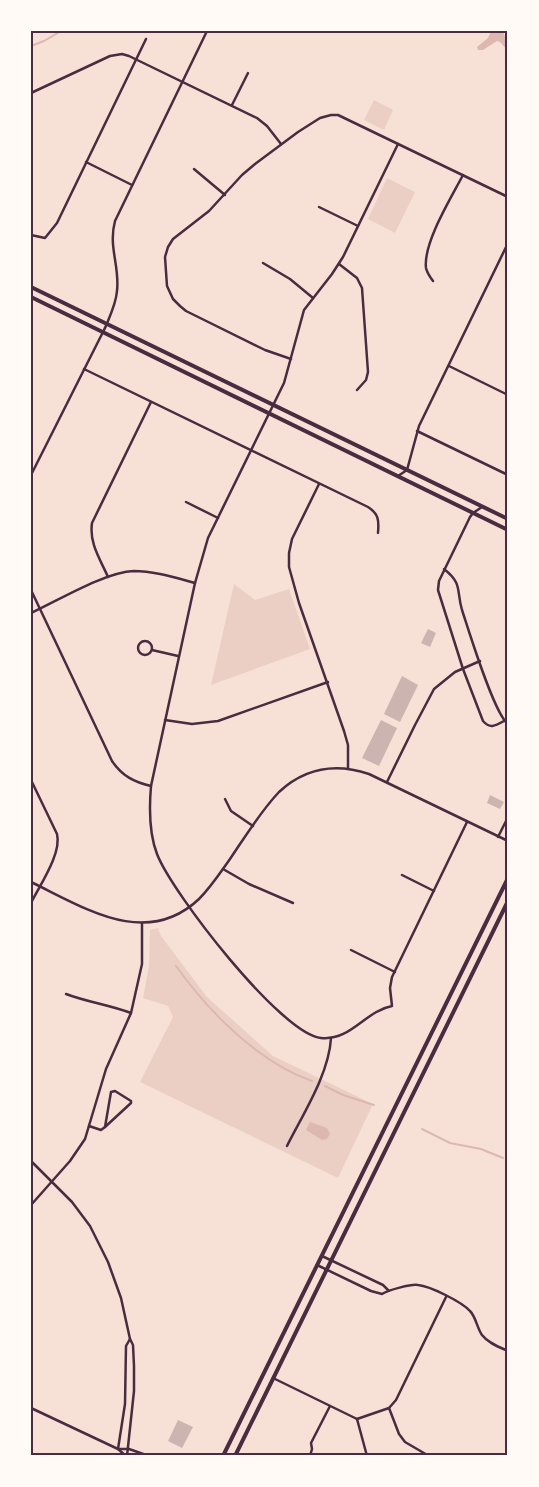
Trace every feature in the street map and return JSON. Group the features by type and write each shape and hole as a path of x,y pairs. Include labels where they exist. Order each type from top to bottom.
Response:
{"main road":[{"path":"31,287 105,328 272,409 407,470 508,520"},
{"path":"31,297 105,328 272,409 398,476 508,530"},
{"path":"223,1456 508,878"},
{"path":"235,1456 508,901"}],"street":[{"path":"31,475 105,328 114,306 117,290 112,230 119,211 207,31"},
{"path":"31,236 45,238 57,223 146,39"},
{"path":"31,93 110,56 122,54 182,81 260,121 281,144"},
{"path":"232,106 248,73"},
{"path":"291,359 265,350 186,311 170,293 166,279 165,257 168,247 176,235 210,212 242,175 281,144 320,118 332,114 344,117 508,197"},
{"path":"398,144 338,264 302,314 284,383 208,538 195,583 178,656 151,786 150,814 152,837 167,876 233,963 291,1022 311,1036 331,1038 346,1034 377,1011 392,1006 391,984 395,972 467,822"},
{"path":"86,162 132,185"},
{"path":"194,169 225,195"},
{"path":"433,281 426,268 429,246 462,175"},
{"path":"319,207 358,226"},
{"path":"398,476 407,470 418,431 508,243"},
{"path":"263,263 290,279 313,298"},
{"path":"338,264 357,278 362,288 368,372 366,380 357,390"},
{"path":"448,366 508,395"},
{"path":"84,368 373,511 378,518 378,533"},
{"path":"108,577 92,542 92,523 151,402"},
{"path":"418,431 508,475"},
{"path":"319,484 292,539 289,563 299,603 328,682 348,745 348,768"},
{"path":"186,502 218,518"},
{"path":"482,507 473,513 444,570 439,581 438,590 463,668 483,721 487,726 494,727 504,722"},
{"path":"444,570 454,578 457,584 462,608 494,700 504,722 508,724"},
{"path":"31,613 108,577 126,572 139,571 195,583"},
{"path":"31,590 112,761 119,771 128,778 151,786"},
{"path":"147,642 151,644 152,650 147,655 139,651 139,647 141,643 147,642"},
{"path":"152,650 178,656"},
{"path":"387,783 434,689 448,677 480,661"},
{"path":"165,720 192,724 218,721 328,682"},
{"path":"31,882 98,914 121,921 142,923 166,919 189,907 200,898 275,796 291,782 316,771 329,768 348,768 369,774 508,841"},
{"path":"31,780 58,840 56,851 31,903"},
{"path":"226,799 231,811 253,826"},
{"path":"498,836 508,817"},
{"path":"223,869 249,884 293,903"},
{"path":"402,875 434,891"},
{"path":"31,1205 53,1182 85,1139 106,1069 131,1013 142,964 142,923"},
{"path":"351,950 395,972"},
{"path":"66,994 87,1001 114,1006 131,1013"},
{"path":"287,1146 324,1072 330,1055 331,1038"},
{"path":"89,1126 101,1130 105,1127 131,1103 131,1100 115,1091 111,1092 105,1127"},
{"path":"31,1161 77,1207 102,1246 121,1298 133,1346 134,1391 127,1456 118,1449 31,1408"},
{"path":"322,1256 383,1285 388,1290"},
{"path":"317,1265 371,1291 382,1294 388,1290 417,1285 446,1297 471,1312 482,1334 489,1342 508,1351"},
{"path":"273,1378 357,1419 389,1408 396,1400 446,1297"},
{"path":"118,1449 125,1404 126,1346 130,1339"},
{"path":"310,1456 311,1443 330,1406"},
{"path":"389,1408 399,1434 405,1442 429,1456"},
{"path":"357,1419 366,1456"},
{"path":"118,1449 129,1449 149,1456"}],"shaded area":[{"path":"491,31 502,31 508,40 508,51 497,41 483,50 478,50 477,47 488,38"},
{"path":"374,100 393,110 384,130 364,120"},
{"path":"387,178 415,192 395,233 368,219"},
{"path":"234,584 255,600 289,589 310,649 211,685"},
{"path":"158,928 161,936 207,997 273,1056 373,1104 338,1178 140,1082 173,1017 168,1006 143,998 149,966 150,930"},
{"path":"310,1122 327,1128 330,1134 327,1139 322,1140 306,1130"}],"building":[{"path":"428,629 436,633 430,647 421,643"},
{"path":"402,676 418,685 400,722 384,714"},
{"path":"381,720 397,728 379,766 362,758"},
{"path":"490,795 504,802 500,809 487,803"},
{"path":"178,1420 193,1427 182,1448 168,1441"}],"waterway":[{"path":"31,46 61,31"},
{"path":"176,966 204,1001 236,1034 273,1061 312,1081"},
{"path":"325,1086 343,1095 374,1105"},
{"path":"422,1129 450,1143 481,1149 503,1158"}]}
